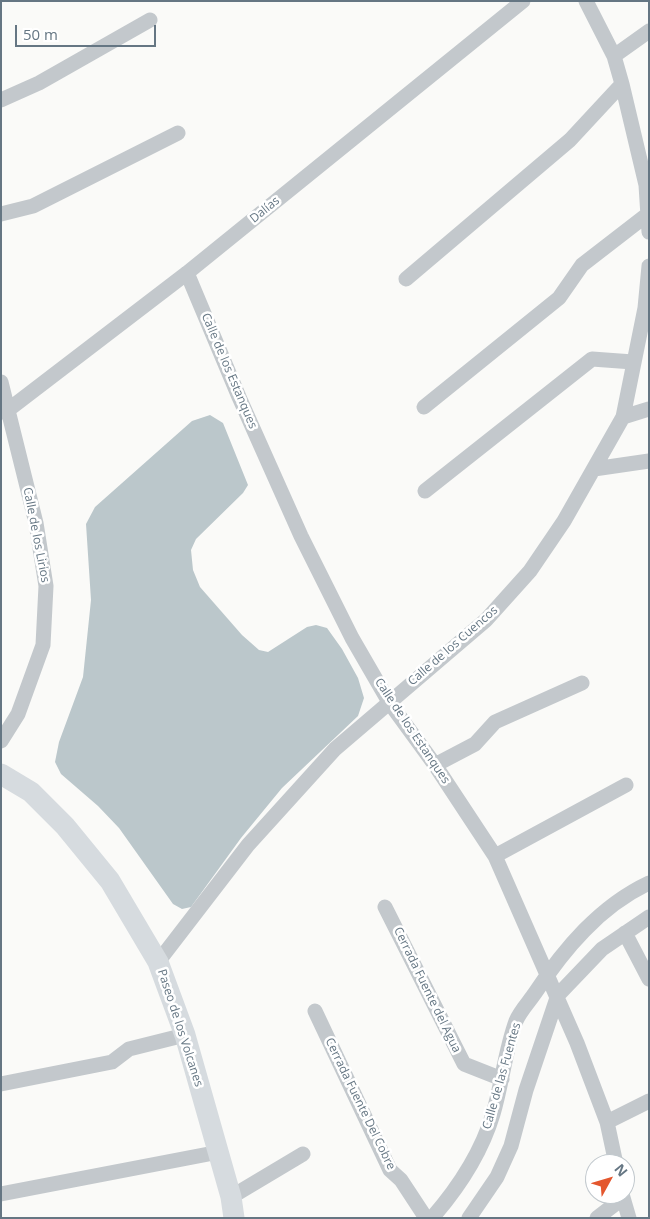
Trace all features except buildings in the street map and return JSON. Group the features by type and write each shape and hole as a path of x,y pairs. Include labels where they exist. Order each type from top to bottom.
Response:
{"street":[{"name":"Dalías","path":"5,411 187,273 523,1"},
{"path":"586,1 614,56 622,84 648,184 649,232"},
{"path":"1,100 39,83 150,20"},
{"path":"614,56 649,31"},
{"path":"406,279 570,140 622,84"},
{"path":"1,214 32,206 178,134"},
{"path":"424,407 559,298 582,265 648,214"},
{"name":"Calle de los Cuencos","path":"158,962 248,844 288,798 335,749 486,620 524,578 564,521 623,417 633,362 647,310 649,266"},
{"name":"Calle de los Estanques","path":"187,273 239,397 301,536 352,638 389,702 435,765 495,856 558,995 606,1122 614,1154"},
{"path":"425,491 592,359 633,362"},
{"name":"Calle de los Lirios","path":"1,382 5,411 36,523 46,586 43,645 18,714 1,741"},
{"path":"623,417 649,409"},
{"path":"594,468 649,461"},
{"path":"435,765 475,744 495,722 582,683"},
{"name":"Paseo de los Volcanes","path":"1,774 31,792 65,826 110,881 158,962 185,1035 219,1152 231,1197 234,1218"},
{"path":"495,856 626,785"},
{"name":"Calle de las Fuentes","path":"432,1218 464,1178 480,1150 493,1114 516,1020 548,973 594,920 635,890 649,883"},
{"name":"Cerrada Fuente del Agua","path":"385,907 464,1064 502,1079"},
{"path":"469,1218 497,1177 511,1146 526,1090 558,995 602,949 649,916"},
{"path":"625,933 649,979"},
{"name":"Cerrada Fuente Del Cobre","path":"315,1011 390,1170 402,1180 426,1218"},
{"path":"1,1084 112,1062 129,1049 185,1035"},
{"path":"606,1122 649,1101"},
{"path":"1,1194 219,1152"},
{"path":"231,1197 303,1154"},
{"path":"597,1218 614,1204"},
{"path":"625,1204 629,1218"}],"shaded area":[{"path":"210,415 223,423 248,485 243,493 196,539 191,550 193,570 200,587 242,635 259,650 268,652 307,627 316,625 327,628 342,649 358,678 364,698 358,716 282,788 241,838 191,907 182,909 173,904 119,828 98,806 61,774 55,762 59,742 83,677 91,600 86,524 95,507 192,421"}]}
